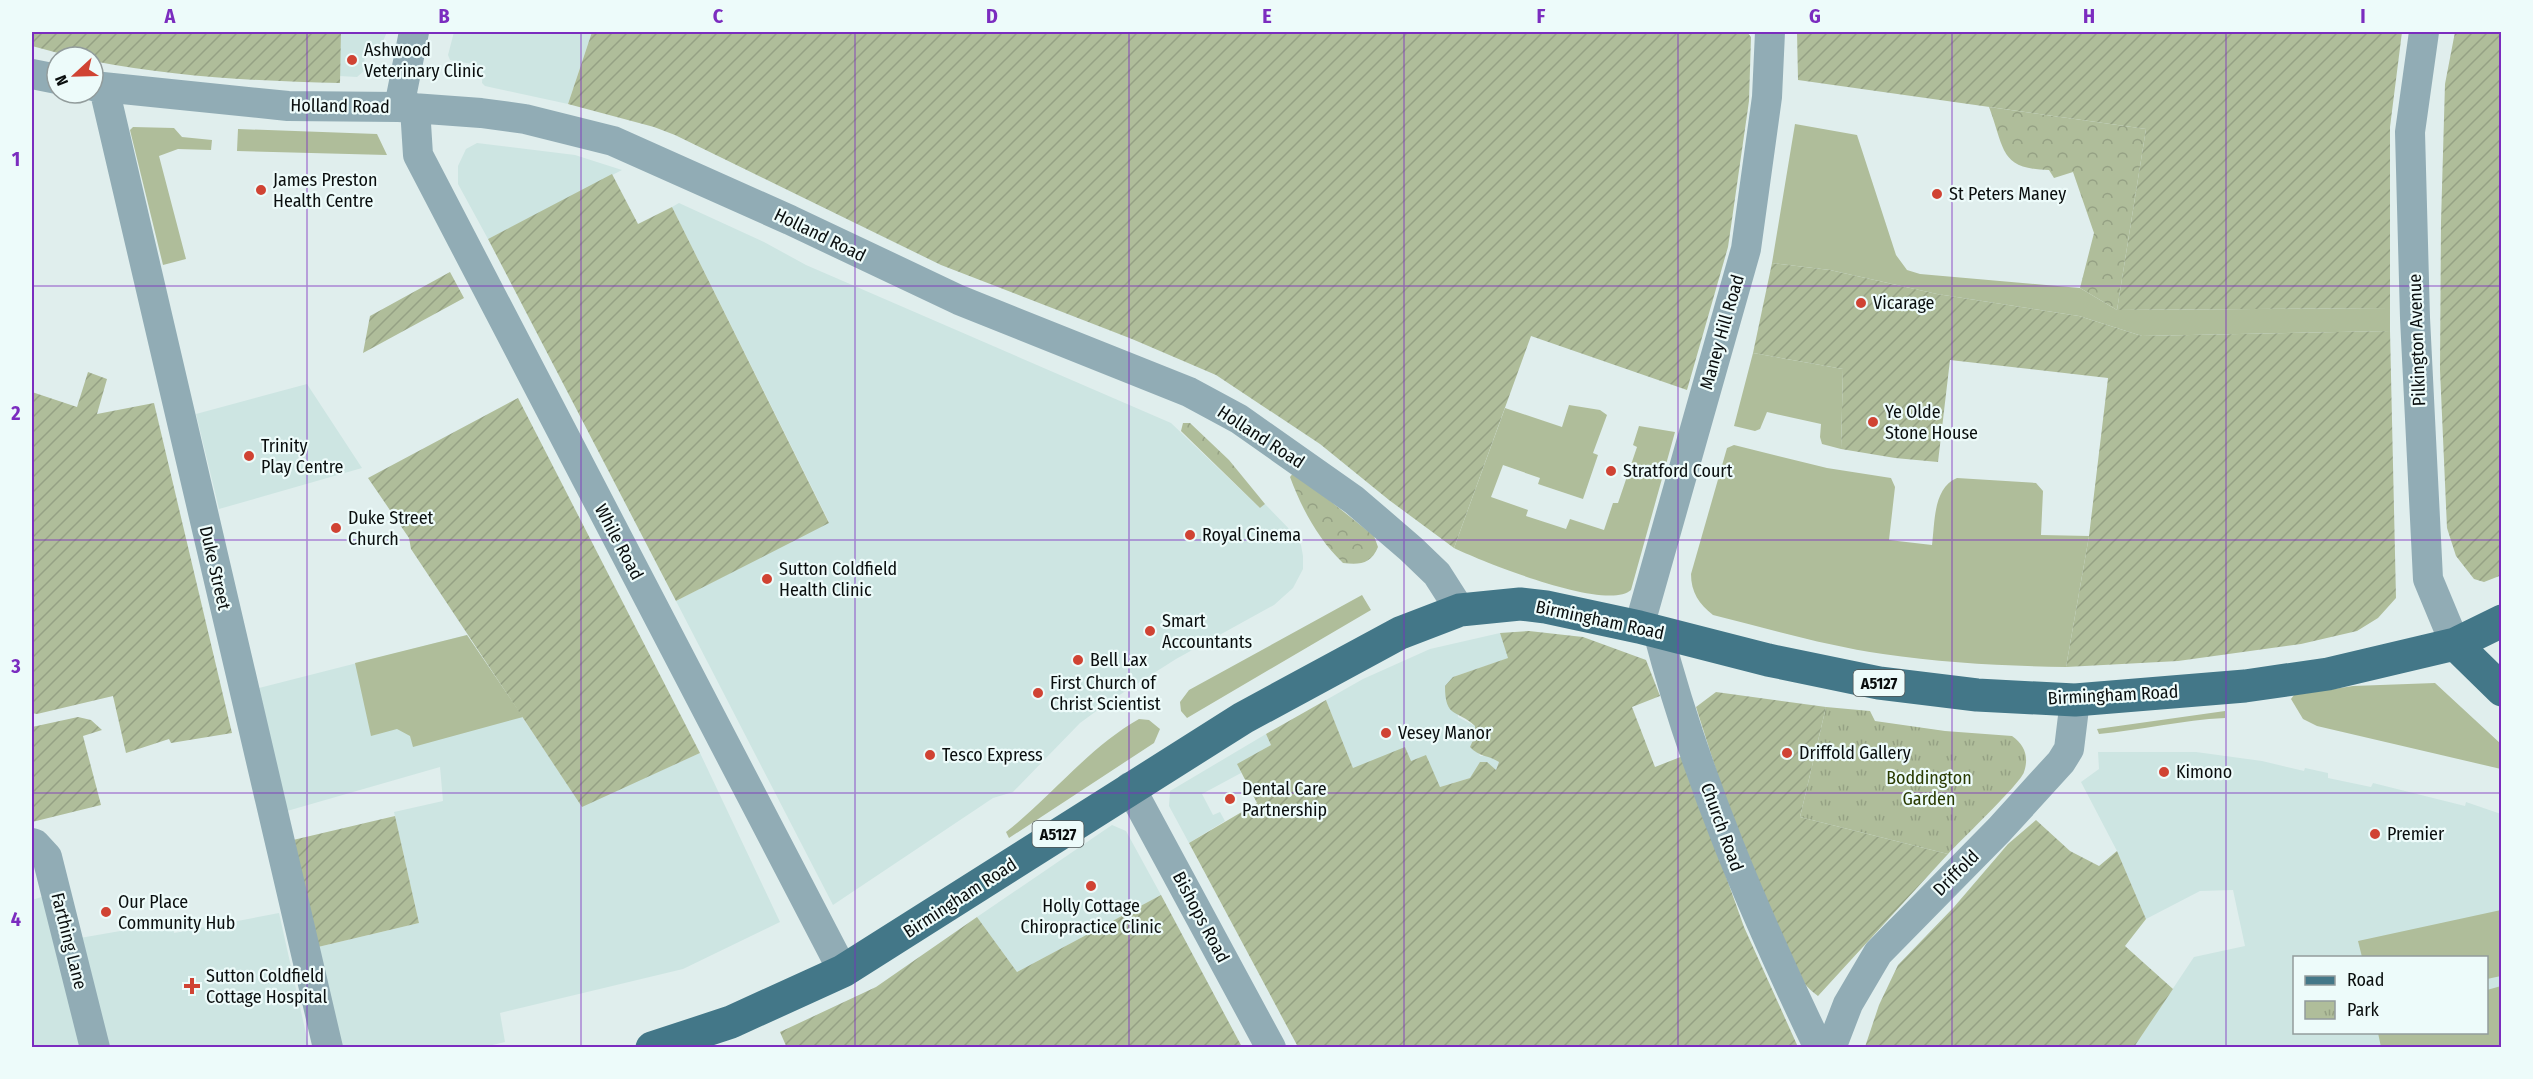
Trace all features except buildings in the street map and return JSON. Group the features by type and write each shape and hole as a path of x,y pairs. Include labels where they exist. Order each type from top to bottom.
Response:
{"main road":[{"name":"Birmingham Road","path":"652,1047 731,1022 843,971 924,922 1186,751 1335,666 1400,633 1460,610 1520,603 1648,629 1767,660 1927,691 2075,700 2245,686 2328,674 2455,644 2502,621"},
{"path":"2455,644 2502,690"}],"street":[{"name":"While Road","path":"414,32 405,67 407,108 418,154 843,971"},
{"name":"Maney Hill Road","path":"1648,629 1746,249 1767,97 1770,32"},
{"name":"Pilkington Avenue","path":"2424,32 2410,132 2415,318 2428,579 2455,644"},
{"name":"Holland Road","path":"105,88 288,106 407,108 525,119 613,141 706,181 959,300 1189,392 1239,419 1354,500 1437,574 1460,610"},
{"name":"Duke Street","path":"103,105 328,1047"},
{"name":"Church Road","path":"1648,629 1741,880 1819,1047"},
{"name":"Driffold","path":"1831,1047 1848,1004 1878,953 1999,830 2061,762 2069,749 2075,700"},
{"name":"Bishops Road","path":"1130,787 1271,1047"},
{"name":"Farthing Lane","path":"32,843 35,843 48,857 95,1047"}],"shaded area":[{"name":"Ashwood Veterinary Clinic","path":"341,32 387,32 380,48 365,49 364,71 357,77 339,76"},
{"path":"454,32 592,32 568,104 485,86 482,83 483,66 450,60 448,55"},
{"path":"477,143 575,155 622,170 488,239 458,184 458,166 466,149"},
{"path":"679,203 764,242 806,265 1171,423 1260,508 1265,504 1295,535 1301,545 1303,569 1293,588 1274,605 1176,659 1110,701 1080,723 1013,792 993,798 833,905 676,601 829,522 672,207"},
{"path":"307,384 362,468 219,509 196,414"},
{"path":"1500,633 1509,658 1453,677 1458,717 1475,726 1480,756 1491,756 1499,762 1496,770 1474,773 1470,778 1440,787 1425,756 1411,761 1353,768 1326,700 1363,679 1430,649"},
{"path":"467,635 582,806 700,753 780,922 683,969 500,1013 505,1042 480,1048 342,1047 318,947 419,923 394,812 443,801 440,767 287,811 259,688"},
{"path":"1266,734 1271,745 1238,764 1241,773 1202,794 1213,815 1220,812 1225,821 1189,843 1169,806 1170,791"},
{"path":"2098,752 2196,752 2262,761 2304,771 2305,768 2328,773 2328,778 2371,787 2373,783 2465,806 2466,802 2501,814 2501,1047 2134,1047 2194,957 2245,946 2233,890 2200,891 2146,919 2117,851 2081,782 2099,769"},
{"path":"1112,825 1126,831 1161,895 1017,972 977,917"},
{"path":"48,895 87,1047 32,1048 32,900"},
{"name":"Sutton Coldfield Cottage Hospital","path":"279,913 309,1047 101,1047 80,938 172,922 174,933"}],"green space":[{"path":"32,32 341,32 340,83 216,77 154,71 105,63 105,45 45,45 45,49 32,46"},
{"path":"592,32 1747,32 1751,37 1749,101 1728,247 1687,390 1531,336 1454,548 1389,500 1320,444 1216,375 1132,339 941,265 675,135 654,127 568,104"},
{"path":"1797,32 2402,32 2390,127 2390,308 2117,310 2146,129 1798,80"},
{"path":"2455,32 2501,32 2502,575 2484,582 2474,579 2456,556 2447,528 2440,370 2441,222 2445,84"},
{"path":"1989,107 2146,129 2117,310 2080,288 2094,233 2073,172 2054,178 2049,170 2033,169 2012,161 2002,145"},
{"path":"1795,124 1857,135 1896,255 1907,270 1920,274 2080,288 2117,310 2390,308 2390,331 2142,336 2079,316 1937,294 1830,270 1772,263"},
{"path":"133,127 174,128 182,137 212,140 211,150 178,149 159,156 186,259 163,265 130,130"},
{"path":"238,129 377,134 387,155 237,151"},
{"path":"612,174 638,224 672,207 829,523 676,601 488,239"},
{"path":"1772,263 1830,270 1937,294 2079,316 2142,336 2390,331 2396,598 2378,618 2357,631 2301,644 2178,661 2066,667 2089,536 2108,378 1950,360 1938,462 1841,449 1843,369 1753,353"},
{"path":"450,272 464,298 363,353 370,316"},
{"path":"1753,353 1843,369 1841,449 1822,444 1821,424 1767,412 1760,429 1755,431 1734,426"},
{"path":"88,372 107,379 97,414 154,403 232,733 171,743 169,739 126,753 113,696 37,714 32,713 32,392 77,407"},
{"path":"518,398 700,753 582,807 411,549 409,538 368,478"},
{"path":"1569,405 1600,410 1607,415 1593,453 1598,455 1583,499 1538,484 1540,478 1503,465 1491,497 1528,510 1526,516 1566,529 1570,519 1604,530 1613,503 1618,503 1637,447 1633,445 1639,426 1675,432 1631,590 1618,595 1597,595 1544,582 1491,564 1454,548 1505,408 1562,427"},
{"path":"1183,423 1190,423 1229,460 1265,504 1260,508 1181,431"},
{"path":"1734,445 1827,468 1891,478 1895,487 1889,540 1932,545 1939,498 1943,489 1957,478 2036,483 2043,491 2041,535 2089,536 2066,667 1974,664 1862,651 1713,615 1697,597 1692,586 1691,574 1727,448"},
{"path":"1294,472 1374,536 1378,547 1372,557 1364,562 1349,564 1343,563 1334,554 1318,534 1300,501 1290,477"},
{"path":"1362,595 1371,610 1187,718 1181,711 1180,702 1189,690"},
{"path":"1529,631 1583,637 1646,660 1660,696 1632,707 1655,767 1683,756 1744,927 1798,1047 1298,1047 1189,843 1257,803 1237,764 1271,745 1266,734 1326,700 1353,768 1405,747 1411,761 1426,755 1440,787 1470,778 1480,762 1487,762 1496,770 1499,762 1477,753 1470,747 1475,736 1475,726 1450,709 1447,704 1445,686 1453,677 1508,658 1500,633"},
{"path":"467,635 523,717 413,747 410,736 397,729 371,736 355,663"},
{"path":"2435,683 2501,744 2501,769 2317,726 2303,719 2291,699 2294,695 2353,686"},
{"path":"1716,692 1826,707 1800,817 1948,854 1818,996 1804,983 1786,953 1744,852 1724,794 1696,707"},
{"name":"Boddington Garden","path":"1826,707 1870,711 1875,721 1945,731 2012,736 2025,752 2024,772 2002,799 1948,854 1800,817"},
{"path":"2225,711 2225,718 2099,734 2097,729"},
{"path":"78,717 91,720 102,730 83,736 101,805 32,822 32,727"},
{"path":"1139,719 1149,720 1160,729 1154,743 1009,838 1006,832 1039,804 1086,758"},
{"path":"395,816 419,923 318,947 293,840"},
{"path":"2036,820 2070,851 2099,866 2117,851 2146,919 2125,946 2173,989 2134,1047 1865,1047 1879,1005 1898,965 1954,907 2008,844"},
{"path":"1161,895 1242,1047 787,1048 780,1032 876,987 977,917 1017,972"},
{"path":"2501,910 2501,976 2488,979 2488,956 2362,956 2358,941"},
{"path":"2501,986 2501,1047 2381,1047 2378,1034 2488,1034 2488,990"}],"place":[{"name":"Ashwood Veterinary Clinic","path":"352,60"},
{"name":"James Preston Health Centre","path":"261,190"},
{"name":"St Peters Maney","path":"1937,194"},
{"name":"Vicarage","path":"1861,303"},
{"name":"Ye Olde Stone House","path":"1873,422"},
{"name":"Trinity Play Centre","path":"249,456"},
{"name":"Stratford Court","path":"1611,471"},
{"name":"Duke Street Church","path":"336,528"},
{"name":"Royal Cinema","path":"1190,535"},
{"name":"Sutton Coldfield Health Clinic","path":"767,579"},
{"name":"Smart Accountants","path":"1150,631"},
{"name":"Bell Lax","path":"1078,660"},
{"name":"First Church of Christ Scientist","path":"1038,693"},
{"name":"Vesey Manor","path":"1386,733"},
{"name":"Driffold Gallery","path":"1787,753"},
{"name":"Tesco Express","path":"930,755"},
{"name":"Kimono","path":"2164,772"},
{"name":"Dental Care Partnership","path":"1230,799"},
{"name":"Premier","path":"2375,834"},
{"name":"Holly Cottage Chiropractice Clinic","path":"1091,886"},
{"name":"Our Place Community Hub","path":"106,912"},
{"name":"Sutton Coldfield Cottage Hospital","path":"192,986"}]}
